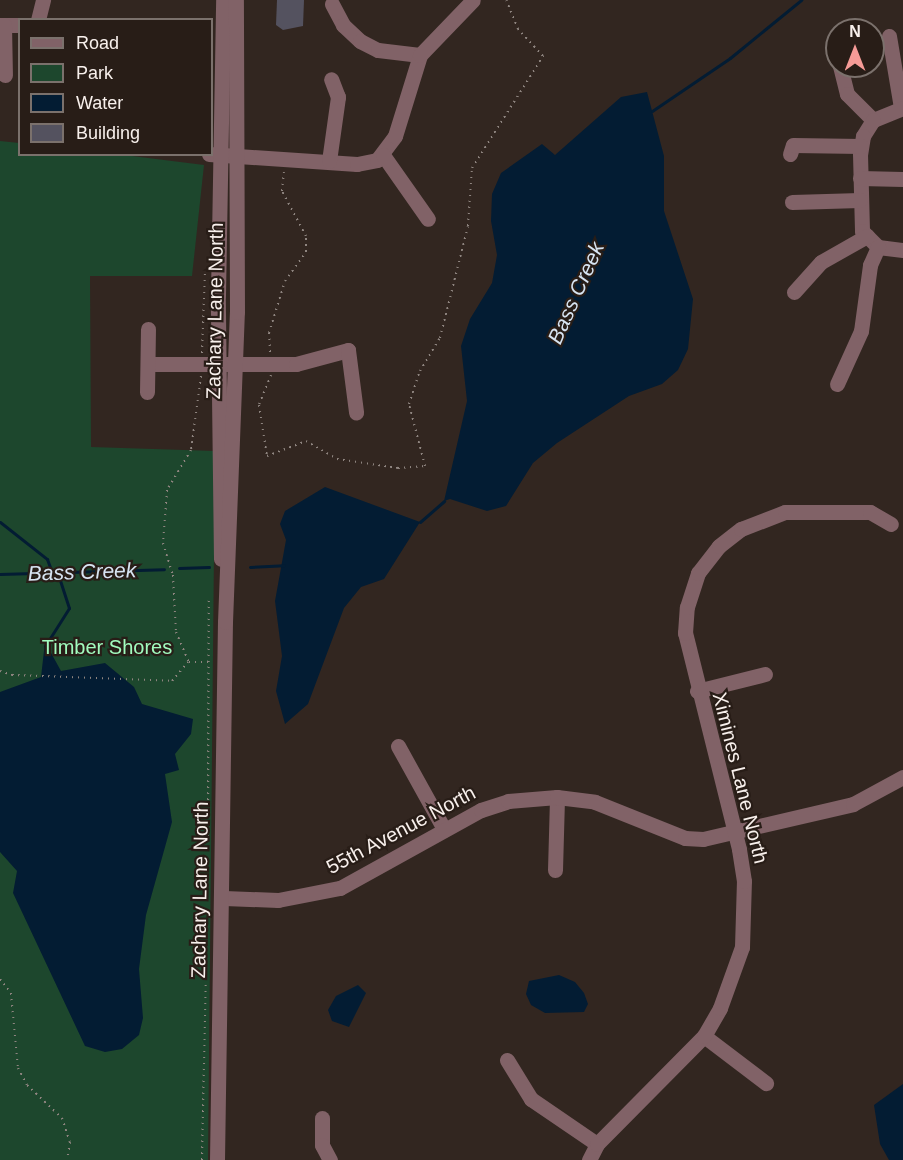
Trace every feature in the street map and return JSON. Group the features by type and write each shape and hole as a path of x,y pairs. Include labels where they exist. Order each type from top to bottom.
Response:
{"street":[{"path":"39,18 44,0"},
{"name":"Zachary Lane North","path":"217,1160 224,898 225,621 218,366 223,0"},
{"name":"Zachary Lane North","path":"225,621 236,364 222,156 236,0"},
{"path":"222,156 286,157 368,163 382,155 395,136 420,55 473,0"},
{"path":"332,4 343,25 360,41 378,50 420,55"},
{"path":"8,75 2,25 18,25"},
{"path":"837,384 864,320 870,265 872,242 861,223 861,146 873,120 902,108 889,36"},
{"path":"843,78 847,93 873,120"},
{"path":"329,161 338,97 331,79"},
{"path":"790,154 793,146 861,146"},
{"path":"382,155 428,219"},
{"path":"792,202 860,190 903,178"},
{"path":"794,292 821,262 872,242 903,250"},
{"path":"147,392 148,329"},
{"path":"148,364 218,366 296,364 348,350 356,412"},
{"name":"Ximines Lane North","path":"589,1160 597,1144 704,1036 720,1008 742,947 744,881 685,633 687,607 698,573 719,546 741,529 785,512 870,512 891,524"},
{"path":"697,691 765,674"},
{"path":"398,746 444,828"},
{"name":"55th Avenue North","path":"224,898 278,900 321,894 444,828 508,801 557,797 621,809 685,838 734,834 852,804 903,777"},
{"path":"555,870 557,797"},
{"path":"704,1036 766,1083"},
{"path":"507,1060 531,1099 597,1144"},
{"path":"322,1118 322,1145 330,1160"}],"path":[{"path":"286,157 282,191 306,236 306,252 285,281 269,333 271,381 259,405 267,456 306,441 337,459 398,468 426,466 408,404 420,371 440,338 468,226 472,168 543,56 518,29 506,0"},
{"path":"189,662 176,632 173,576 163,543 167,489 191,450 202,365 201,290 206,262"},
{"path":"208,852 209,599"},
{"path":"0,671 12,675 172,681 189,662 209,662"},
{"path":"202,1160 206,958"},
{"path":"0,979 10,993 18,1068 27,1085 62,1118 70,1142 67,1160"}],"green space":[{"name":"Timber Shores","path":"0,141 18,143 18,156 132,156 204,165 192,276 90,276 91,447 215,451 208,1160 0,1160"}],"water":[{"path":"647,92 664,156 664,211 693,299 688,349 678,370 662,384 629,396 557,443 533,463 506,506 487,511 450,499 444,501 467,401 461,346 470,319 492,283 497,255 491,221 492,194 501,173 542,144 555,155 621,97"},
{"path":"325,487 420,522 384,579 361,587 344,608 308,704 285,724 276,691 282,656 275,601 286,540 280,524 285,511"},
{"path":"45,642 61,671 105,663 134,687 142,704 193,719 191,734 175,754 179,770 165,774 172,822 146,915 139,969 143,1018 139,1035 122,1049 105,1052 85,1046 13,893 17,871 0,852 0,692 41,677"},
{"path":"559,975 575,982 584,993 588,1004 584,1012 545,1013 531,1005 526,994 529,981"},
{"path":"358,985 366,993 349,1027 332,1021 328,1010 336,996"},
{"path":"903,1084 903,1160 889,1160 880,1144 874,1105"}],"building":[{"path":"277,0 304,0 303,26 283,30 276,25"}],"waterway":[{"name":"Bass Creek","path":"652,111 730,58 801,0"},
{"name":"Bass Creek","path":"420,522 444,501"},
{"path":"0,522 47,559 52,573"},
{"name":"Bass Creek","path":"250,567 284,565"},
{"name":"Bass Creek","path":"179,568 209,567"},
{"name":"Bass Creek","path":"0,574 164,569"},
{"path":"45,646 69,608 57,572"}]}
